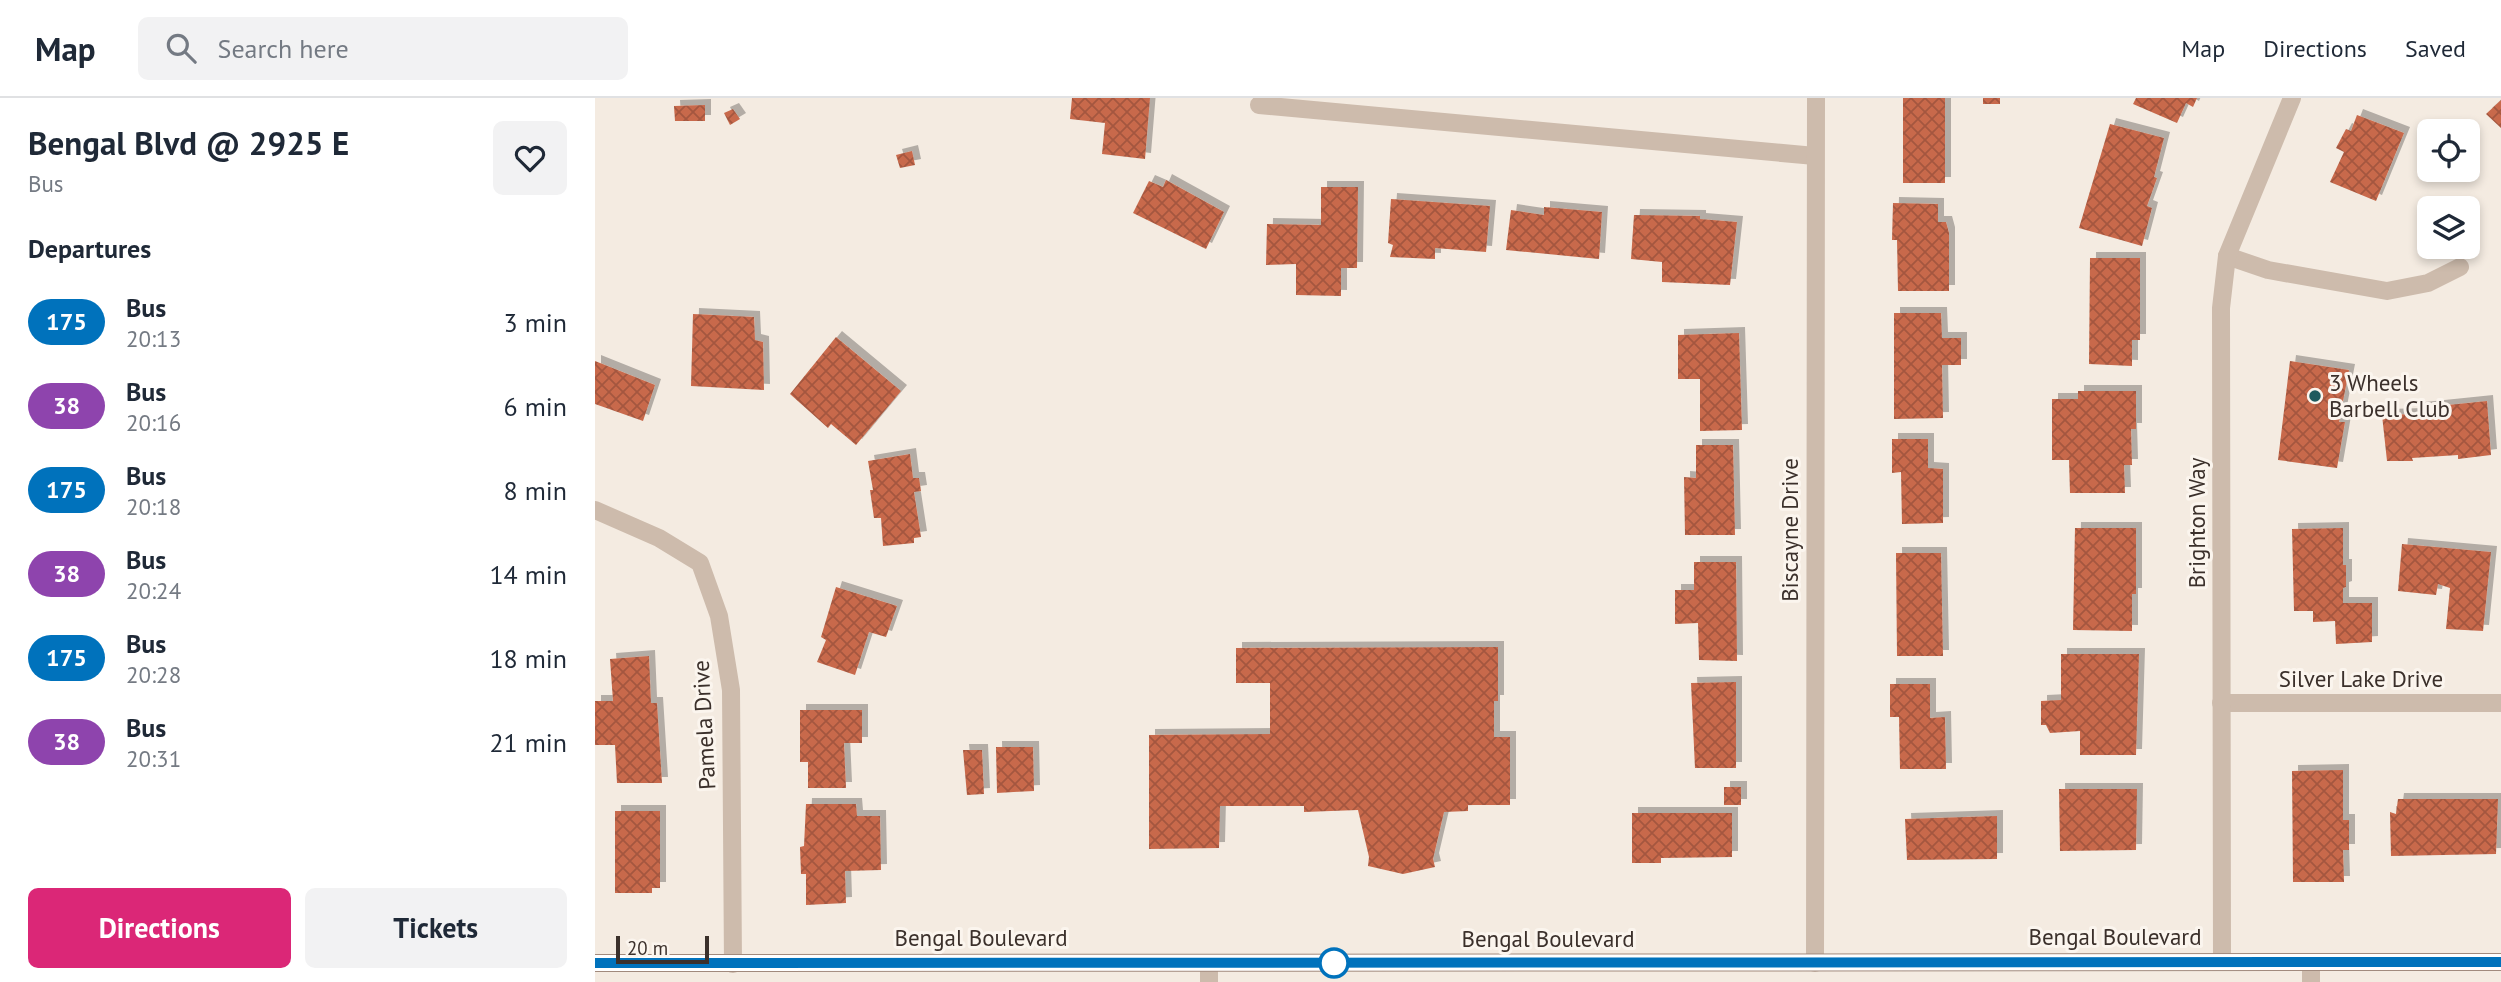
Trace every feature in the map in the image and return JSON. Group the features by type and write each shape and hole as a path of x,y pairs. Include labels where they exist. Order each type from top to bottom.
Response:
{"main road":[{"name":"Bengal Boulevard","path":"595,963 2501,962"}],"street":[{"name":"Biscayne Drive","path":"1815,98 1815,963"},
{"name":"Brighton Way","path":"2222,961 2221,308 2227,256 2292,98"},
{"path":"1259,105 1815,156"},
{"path":"2227,256 2268,270 2387,291 2428,283 2460,267"},
{"name":"Pamela Drive","path":"595,510 659,538 700,563 719,616 731,690 733,964"},
{"name":"Silver Lake Drive","path":"2221,704 2501,703"},
{"path":"1209,963 1209,982"},
{"path":"2311,963 2311,982"}],"building":[{"path":"1072,98 1150,98 1145,159 1102,154 1105,123 1070,119"},
{"path":"1903,98 1945,98 1945,183 1903,183"},
{"path":"1983,98 2000,98 2000,104 1983,104"},
{"path":"2136,98 2197,98 2193,107 2186,103 2177,123 2133,104"},
{"path":"2501,100 2501,128 2486,114"},
{"path":"705,105 705,121 675,121 674,106"},
{"path":"733,109 740,119 730,125 724,113"},
{"path":"2357,115 2404,133 2376,201 2330,182 2344,152 2336,148 2346,129 2351,131"},
{"path":"2110,124 2164,138 2154,177 2157,178 2147,206 2152,208 2142,246 2079,228"},
{"path":"912,151 915,165 900,168 896,155"},
{"path":"1166,180 1224,212 1206,249 1133,213 1149,181 1163,187"},
{"path":"1321,187 1358,187 1357,268 1341,268 1341,296 1296,295 1296,264 1266,265 1267,224 1321,225"},
{"path":"1391,199 1490,206 1486,252 1435,248 1435,259 1390,257 1393,245 1388,243"},
{"path":"1893,203 1938,204 1938,222 1946,222 1949,233 1949,291 1898,291 1897,240 1892,240"},
{"path":"1544,207 1602,212 1599,259 1506,250 1511,210 1544,215"},
{"path":"1634,215 1700,216 1700,219 1737,222 1730,285 1662,282 1662,262 1631,259"},
{"path":"2090,258 2140,258 2140,340 2132,340 2132,366 2089,364"},
{"path":"1894,313 1941,313 1942,338 1961,338 1961,365 1942,365 1943,418 1894,419"},
{"path":"693,314 754,317 755,340 763,342 764,390 691,386"},
{"path":"1739,333 1742,430 1700,431 1700,379 1678,379 1678,335"},
{"path":"836,337 901,391 856,445 831,424 828,428 790,394"},
{"path":"595,361 655,385 643,421 595,404"},
{"name":"3 Wheels Barbell Club","path":"2290,361 2349,370 2339,422 2345,422 2337,468 2278,460"},
{"path":"2078,391 2136,391 2136,429 2131,429 2132,465 2124,465 2125,493 2070,493 2069,460 2052,460 2052,399 2078,399"},
{"path":"2487,401 2491,455 2387,461 2382,415 2419,414 2419,408"},
{"path":"1892,439 1928,439 1928,468 1943,469 1943,523 1902,524 1901,472 1892,473"},
{"path":"1696,445 1733,445 1735,535 1685,535 1684,477 1696,478"},
{"path":"910,454 913,478 919,478 921,491 914,492 921,537 914,538 914,543 883,546 881,518 874,518 868,461"},
{"path":"2075,528 2136,528 2136,594 2132,594 2132,631 2073,630"},
{"path":"2343,528 2346,587 2343,588 2343,603 2372,603 2372,642 2336,644 2335,621 2313,622 2313,611 2294,611 2292,529"},
{"path":"2402,544 2491,552 2483,631 2446,629 2450,588 2438,584 2436,595 2398,591"},
{"path":"1896,553 1941,553 1943,656 1897,656"},
{"path":"1694,562 1736,562 1737,661 1699,660 1698,623 1675,624 1675,590 1694,590"},
{"path":"836,587 897,606 886,637 869,632 855,675 817,662 826,640 821,637"},
{"path":"1498,647 1498,701 1494,701 1494,737 1510,737 1510,805 1468,805 1468,811 1444,812 1433,859 1435,867 1403,874 1368,866 1369,857 1358,810 1304,812 1304,806 1220,806 1219,848 1149,849 1149,735 1270,734 1270,683 1236,683 1236,648"},
{"path":"2061,654 2139,654 2136,755 2080,755 2080,731 2050,733 2046,725 2041,725 2041,701 2061,700"},
{"path":"649,656 651,703 657,703 662,783 617,783 615,745 595,745 595,701 613,701 610,659"},
{"path":"1736,682 1736,768 1695,768 1691,683"},
{"path":"1890,684 1930,684 1930,718 1945,717 1946,769 1900,769 1899,717 1890,717"},
{"path":"800,710 862,710 862,743 844,743 846,788 808,788 808,762 800,762"},
{"path":"996,747 1033,747 1034,791 997,793"},
{"path":"963,750 982,750 984,794 967,795"},
{"path":"2343,770 2343,820 2349,820 2349,850 2343,850 2344,882 2293,882 2292,771"},
{"path":"1724,787 1741,787 1741,805 1724,805"},
{"path":"2059,789 2137,789 2136,850 2060,851"},
{"path":"2398,799 2498,799 2496,854 2391,856 2390,812 2396,814"},
{"path":"806,804 856,804 857,816 880,816 881,870 845,871 846,903 806,905 806,874 801,874 800,847 804,846"},
{"path":"615,811 660,811 660,888 652,888 652,893 615,893"},
{"path":"1632,813 1732,813 1732,857 1661,858 1661,863 1632,863"},
{"path":"1997,816 1997,859 1907,860 1905,819"}],"bus line":[{"name":"175","path":"595,963 2501,962"}],"place":[{"name":"3 Wheels Barbell Club","path":"2315,396"}]}
